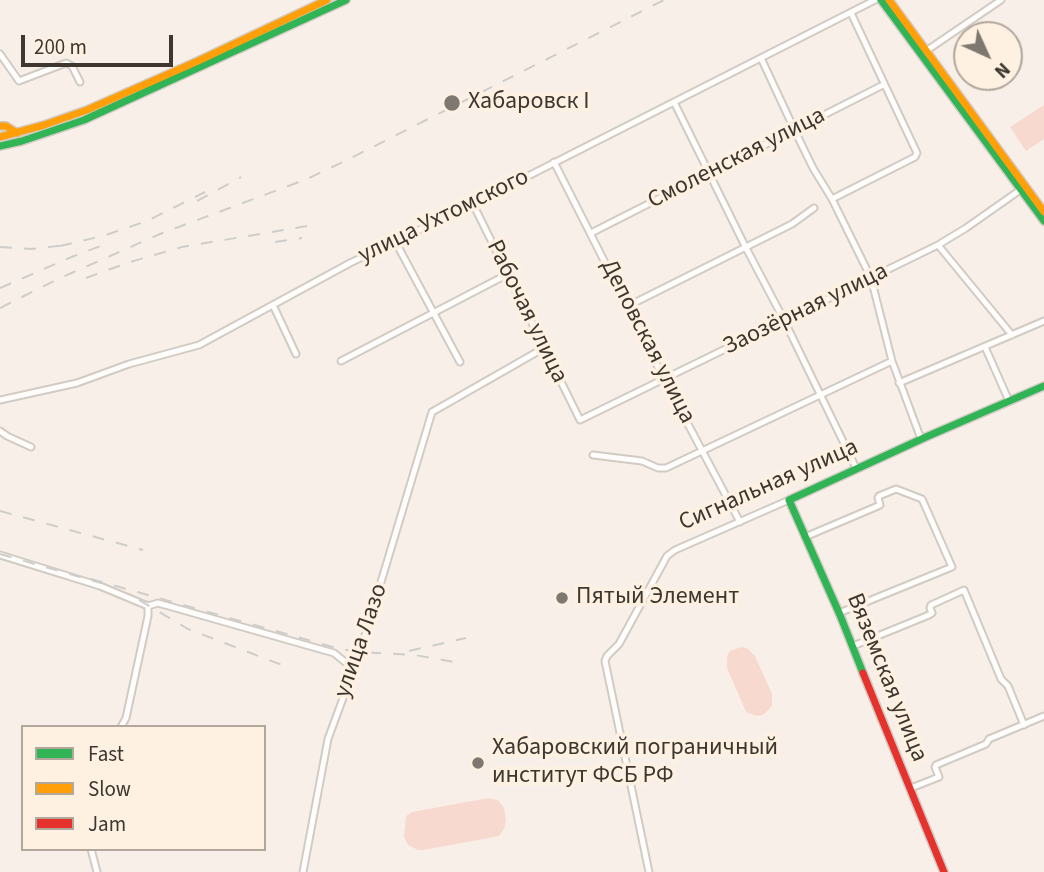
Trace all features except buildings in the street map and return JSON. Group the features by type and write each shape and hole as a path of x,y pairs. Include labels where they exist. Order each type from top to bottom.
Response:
{"main road":[{"path":"0,137 88,110 327,0"},
{"path":"0,146 90,117 346,0"},
{"path":"881,0 924,52"},
{"path":"889,0 1044,221"},
{"path":"0,126 6,126 18,133"},
{"path":"1023,188 1044,212"},
{"name":"Сигнальная улица","path":"789,500 1044,386"},
{"name":"Вяземская улица","path":"789,500 853,646 944,872"}],"street":[{"name":"улица Ухтомского","path":"0,400 78,383 129,364 199,345 350,263 473,204 875,0"},
{"path":"924,52 1002,0"},
{"path":"832,199 915,157 916,151 850,13"},
{"path":"0,54 19,81 66,63 72,66 80,82"},
{"path":"761,58 794,131 832,199 871,278 892,361 921,439"},
{"name":"Смоленская улица","path":"591,233 883,85"},
{"path":"674,102 856,468"},
{"name":"Деповская улица","path":"554,162 740,522"},
{"name":"Заозёрная улица","path":"580,420 939,245 1023,188"},
{"name":"Рабочая улица","path":"473,204 580,420"},
{"path":"628,306 792,224 814,208"},
{"path":"395,241 460,362"},
{"path":"939,245 1012,335"},
{"path":"341,360 508,274"},
{"path":"273,305 296,354"},
{"path":"899,383 1044,321"},
{"path":"985,347 1009,401"},
{"name":"улица Лазо","path":"303,872 328,739 360,652 432,412 544,348"},
{"path":"593,455 642,461 658,468 666,468 892,361"},
{"path":"0,431 31,447"},
{"path":"806,537 880,505 878,496 896,489 922,499 952,568 839,613"},
{"name":"Сигнальная улица","path":"649,872 605,661 619,644 667,556 675,550 789,500"},
{"path":"0,555 100,586 148,606 158,603 334,653 354,665"},
{"path":"853,646 931,614 931,605 964,590 1001,679 1008,686 1024,724"},
{"path":"122,725 127,718 148,606"},
{"path":"911,788 939,777 936,765 1044,716"},
{"path":"92,851 97,872"}],"shaded area":[{"path":"1044,105 1044,139 1026,151 1010,127"},
{"path":"747,648 755,656 772,694 772,706 763,715 746,712 727,668 730,651"},
{"path":"488,798 498,800 504,808 506,820 499,836 424,850 408,845 404,837 406,816 412,812"}],"railway":[{"path":"0,308 160,234 307,179 664,0"},
{"path":"197,201 241,177"},
{"path":"60,246 106,235 147,221 205,192"},
{"path":"86,278 182,247 307,226"},
{"path":"275,242 302,238"},
{"path":"0,288 106,244"},
{"path":"0,247 31,249 67,245"},
{"path":"0,511 143,550"},
{"path":"0,554 101,583"},
{"path":"91,579 340,649 415,655 454,662"},
{"path":"139,600 188,629 282,665"},
{"path":"409,651 466,638"}],"traffic: fast":[{"path":"0,146 84,120 346,0"},
{"path":"881,0 1044,221"},
{"path":"863,673 789,500 1044,386"}],"traffic: slow":[{"path":"0,137 87,110 327,0"},
{"path":"889,0 1044,212"},
{"path":"0,126 6,126 17,133"}],"traffic: jam":[{"path":"863,673 944,872"}],"place":[{"name":"Хабаровск I","path":"452,103"},
{"name":"Пятый Элемент","path":"562,598"},
{"name":"Хабаровский пограничный институт ФСБ РФ","path":"478,763"}]}
